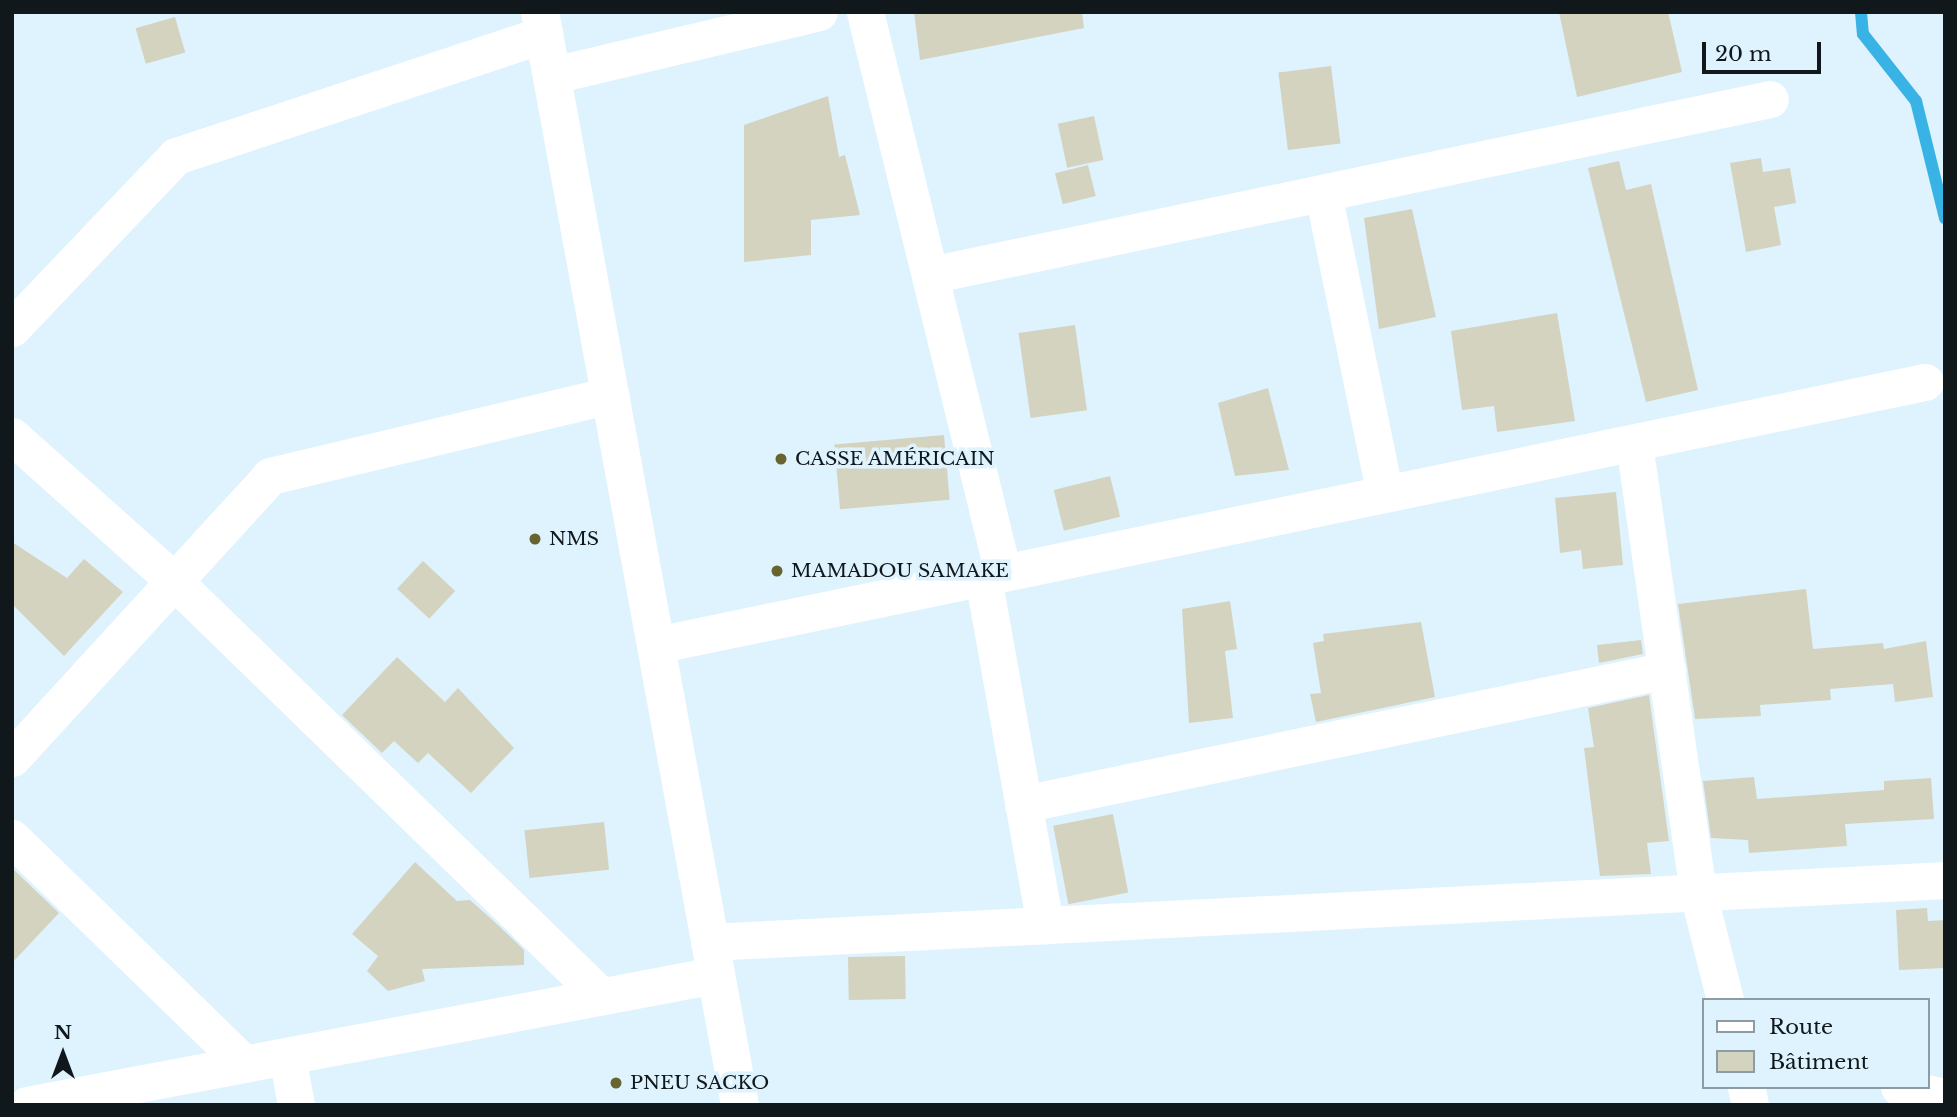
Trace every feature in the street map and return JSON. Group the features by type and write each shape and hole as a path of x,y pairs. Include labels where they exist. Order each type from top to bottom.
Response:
{"main road":[{"path":"542,23 740,1105"}],"street":[{"path":"553,75 819,12"},
{"path":"865,12 930,275 993,575 1023,804 1045,926"},
{"path":"12,328 176,156 542,23"},
{"path":"930,275 1770,99"},
{"path":"1323,193 1385,494"},
{"path":"656,645 1925,382"},
{"path":"12,758 271,477 611,395"},
{"path":"12,436 174,581 601,996"},
{"path":"1634,443 1698,892 1724,998"},
{"path":"1023,804 1667,670"},
{"path":"12,838 244,1063"},
{"path":"35,1104 601,996 712,958 1045,926 1945,880"},
{"path":"287,1056 296,1105"},
{"path":"1908,1089 1945,1097"}],"building":[{"path":"914,12 1082,12 1084,28 920,60"},
{"path":"1559,12 1668,12 1682,72 1577,97"},
{"path":"175,17 185,53 146,64 136,28"},
{"path":"1331,66 1341,143 1288,150 1278,72"},
{"path":"828,96 839,157 845,155 860,215 811,220 811,255 744,262 744,125"},
{"path":"1094,116 1103,160 1067,168 1058,124"},
{"path":"1761,158 1763,172 1790,168 1796,203 1774,207 1781,245 1746,252 1730,163"},
{"path":"1619,161 1626,190 1651,184 1698,390 1646,402 1588,168"},
{"path":"1088,165 1096,196 1063,204 1055,173"},
{"path":"1412,209 1436,317 1379,329 1364,218"},
{"path":"1557,313 1575,421 1497,432 1494,406 1462,410 1451,331"},
{"path":"1075,325 1087,410 1031,418 1019,333"},
{"path":"1268,388 1289,470 1235,476 1218,403"},
{"path":"944,435 950,500 840,509 834,445"},
{"path":"1110,476 1120,517 1064,531 1054,490"},
{"path":"1616,492 1623,565 1583,569 1581,550 1560,553 1555,498"},
{"path":"12,542 67,578 84,559 123,592 64,656 12,604"},
{"path":"423,561 455,591 429,619 397,589"},
{"path":"1806,589 1813,649 1883,643 1884,649 1926,641 1933,697 1895,702 1893,684 1830,689 1831,700 1760,705 1761,716 1695,719 1678,604"},
{"path":"1230,601 1237,649 1225,651 1233,718 1189,723 1182,609"},
{"path":"1421,622 1435,697 1316,722 1310,694 1321,693 1313,643 1324,641 1323,634"},
{"path":"1641,640 1643,654 1599,663 1597,645"},
{"path":"397,657 445,702 458,688 514,748 471,793 428,753 418,763 394,741 382,753 342,715"},
{"path":"1649,695 1669,841 1647,843 1651,874 1600,876 1584,748 1594,747 1588,708"},
{"path":"1754,777 1757,799 1884,790 1884,781 1931,778 1934,819 1845,824 1847,846 1749,853 1748,840 1711,838 1703,781"},
{"path":"1113,814 1128,893 1068,904 1053,826"},
{"path":"604,822 609,870 529,878 524,830"},
{"path":"415,862 457,901 470,900 498,925 524,950 524,965 422,969 425,981 388,991 367,971 378,956 352,934"},
{"path":"12,868 59,913 12,963"},
{"path":"1927,908 1928,921 1945,920 1945,968 1899,970 1896,910"},
{"path":"905,956 906,999 849,1000 848,957"}],"waterway":[{"path":"1861,12 1863,34 1916,101 1945,218"}],"place":[{"name":"CASSE AMÉRICAIN","path":"781,459"},
{"name":"NMS","path":"535,539"},
{"name":"MAMADOU SAMAKE","path":"777,571"},
{"name":"PNEU SACKO","path":"616,1083"}]}
